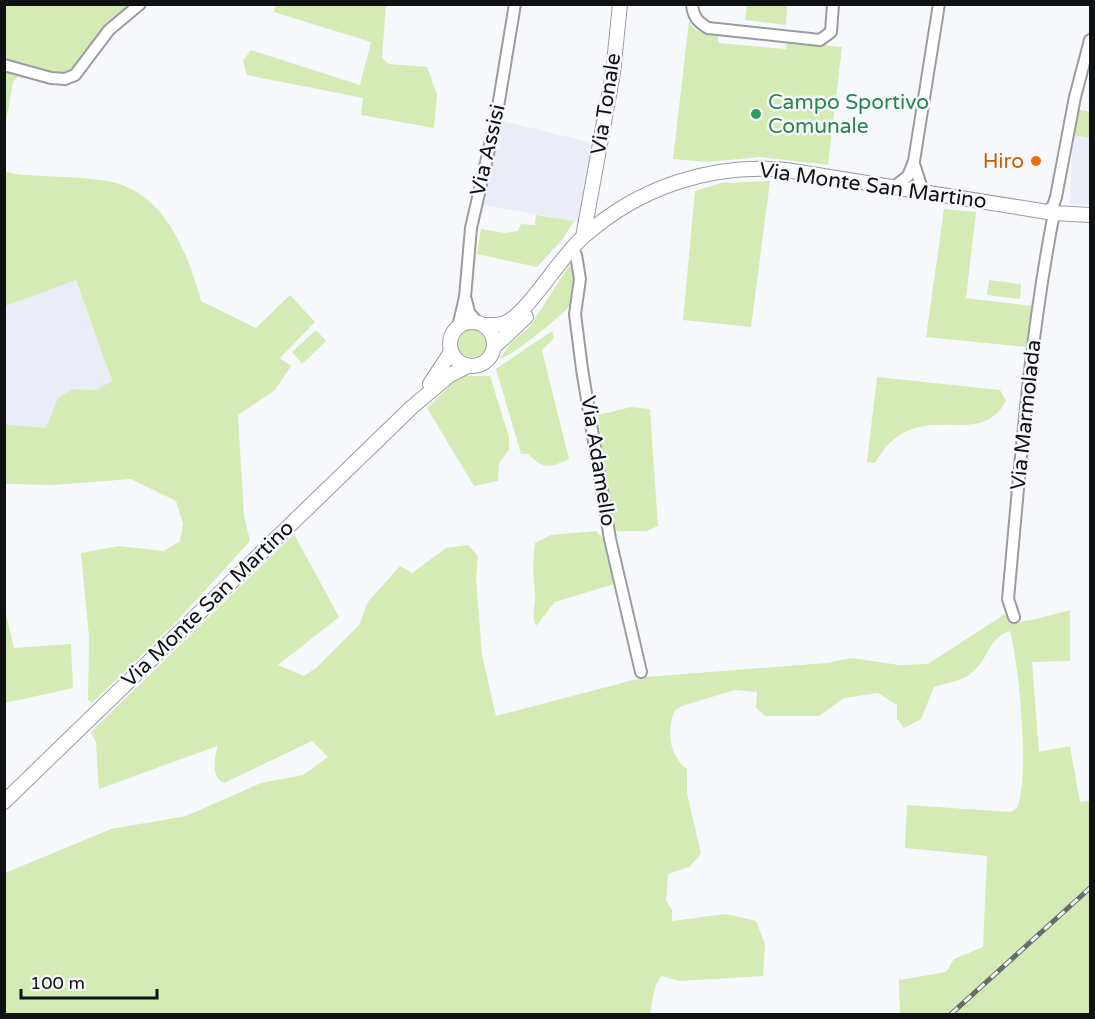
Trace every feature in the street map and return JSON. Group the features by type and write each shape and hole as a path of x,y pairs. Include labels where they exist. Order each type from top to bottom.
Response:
{"street":[{"path":"4,65 51,78 64,79 75,75 109,30 140,4"},
{"name":"Via Assisi","path":"458,327 465,297 471,228 496,119 515,4"},
{"name":"Via Tonale","path":"583,237 587,204 611,84 620,4"},
{"path":"692,4 693,13 698,22 708,28 820,40 831,32 833,4"},
{"path":"894,187 908,176 914,161 939,4"},
{"path":"1054,213 1076,97 1090,40"},
{"path":"914,161 916,178 923,192"},
{"name":"Via Monte San Martino","path":"412,407 451,352 451,337 458,327 466,322 499,325 514,318 571,248 602,221 622,207 658,189 693,177 721,171 767,168 1054,213 1090,215"},
{"path":"587,204 596,218 602,221"},
{"name":"Via Marmolada","path":"1014,617 1008,599 1027,397 1038,299 1054,213"},
{"name":"Via Adamello","path":"571,248 576,255 580,279 575,314 582,369 610,538 641,672"},
{"name":"Via Monte San Martino","path":"4,802 412,407 450,375 468,366 486,362 495,346 525,319 547,278"},
{"path":"465,297 469,312 493,334 495,346"},
{"path":"451,352 458,361 468,366"}],"shaded area":[{"path":"503,121 593,143 579,222 484,205 496,151 500,149"},
{"path":"1073,135 1090,138 1090,205 1070,204"},
{"path":"76,280 112,381 95,390 74,389 47,428 5,424 4,306"}],"green space":[{"path":"4,5 133,5 79,69 62,75 5,61"},
{"path":"276,5 386,5 382,58 389,64 427,67 437,94 434,128 361,115 363,98 247,75 243,61 251,50 360,85 371,42 274,12"},
{"path":"747,5 787,5 786,25 745,20"},
{"name":"Campo Sportivo Comunale","path":"689,21 701,32 718,35 718,43 786,49 787,42 842,47 828,165 760,157 709,162 673,159"},
{"path":"5,71 20,74 13,82 5,127"},
{"path":"1078,109 1090,112 1090,138 1073,135"},
{"path":"5,171 15,174 96,179 127,187 158,210 170,226 189,263 201,301 256,328 290,295 315,322 280,358 291,366 275,390 238,415 244,515 250,541 177,621 92,703 88,699 89,637 81,553 119,546 164,551 180,541 183,524 176,501 131,479 53,485 5,484 5,424 46,428 58,398 74,389 95,390 112,381 76,280 5,306"},
{"path":"770,181 751,327 683,320 695,191 721,183"},
{"path":"944,209 976,212 966,298 1032,306 1026,347 926,337"},
{"path":"536,215 574,221 562,240 537,267 477,254 481,229 505,233 518,231 521,224 535,225"},
{"path":"570,264 574,272 575,284 574,296 570,305 536,335 500,359 511,342 529,328"},
{"path":"989,280 1021,284 1020,299 987,295"},
{"path":"316,330 326,341 302,364 292,352"},
{"path":"472,330 483,334 487,345 483,356 472,360 461,356 457,345 461,334"},
{"path":"552,331 554,338 542,350 569,459 547,466 538,463 528,454 521,454 496,369"},
{"path":"465,376 490,376 509,437 509,450 499,463 498,481 474,486 427,408 454,382"},
{"path":"877,377 1000,390 1006,401 994,416 979,423 927,426 909,430 891,442 875,463 867,462"},
{"path":"631,407 650,409 658,526 646,531 617,531 612,524 598,415"},
{"path":"596,531 603,538 614,584 555,602 536,626 533,615 535,543 551,535"},
{"path":"294,534 339,617 278,665 304,676 316,668 360,624 367,603 400,566 412,573 446,548 468,545 478,556 476,578 482,655 496,716 645,677 826,663 851,658 899,665 928,664 1005,614 1010,623 1070,610 1070,661 1032,662 1039,752 1070,746 1080,802 1090,801 1090,1014 900,1014 899,980 946,972 954,959 983,947 987,856 905,848 907,805 1011,812 1017,808 1023,773 1022,721 1017,668 1010,631 997,638 978,667 969,675 960,680 934,687 921,719 904,728 897,719 897,705 878,693 844,698 819,716 765,716 756,708 757,692 735,690 675,710 670,734 671,742 676,757 687,769 687,793 701,854 689,867 668,874 666,901 672,910 672,921 726,914 756,921 765,944 763,976 680,981 661,976 655,987 650,1014 5,1014 5,873 111,829 186,816 261,783 303,775 328,757 312,741 224,783 216,776 215,771 217,746 99,789 96,743 91,732"},
{"path":"4,605 14,648 71,644 73,688 5,703"}],"railway":[{"path":"951,1014 1090,888"}],"place":[{"name":"Campo Sportivo Comunale","path":"756,114"},
{"name":"Hiro","path":"1036,161"}]}
